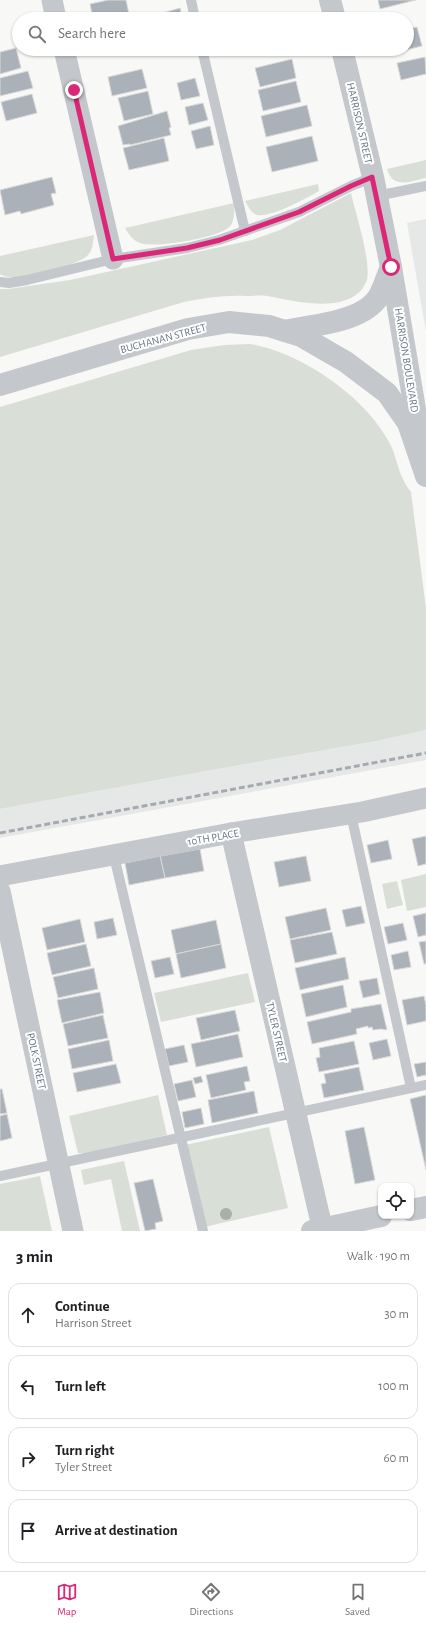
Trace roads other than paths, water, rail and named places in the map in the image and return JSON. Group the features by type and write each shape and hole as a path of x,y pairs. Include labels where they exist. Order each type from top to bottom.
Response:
{"street":[{"path":"52,0 55,12"},
{"path":"330,0 333,12"},
{"path":"66,56 113,259"},
{"name":"HARRISON STREET","path":"344,56 375,186 391,267"},
{"path":"285,331 348,318 362,312 372,305 380,296 391,267"},
{"name":"HARRISON BOULEVARD","path":"391,267 426,477"},
{"name":"BUCHANAN STREET","path":"0,385 188,329 229,322 269,326 301,336 346,362 387,393 408,423 426,477"},
{"name":"10TH PLACE","path":"0,876 114,856 231,833 351,814 426,798"},
{"name":"TYLER STREET","path":"231,833 296,1113 319,1230"},
{"name":"POLK STREET","path":"0,891 74,1231"},
{"path":"414,1209 426,1206"},
{"path":"319,1230 378,1217"}],"lane":[{"path":"191,0 194,12"},
{"path":"204,56 245,231"},
{"path":"0,282 9,283 28,280 113,259 187,248 220,240 299,212 351,186 426,186"},
{"path":"351,814 411,1088"},
{"path":"114,856 202,1231"},
{"path":"0,1176 426,1085"}],"railway":[{"path":"0,833 426,753"}]}
